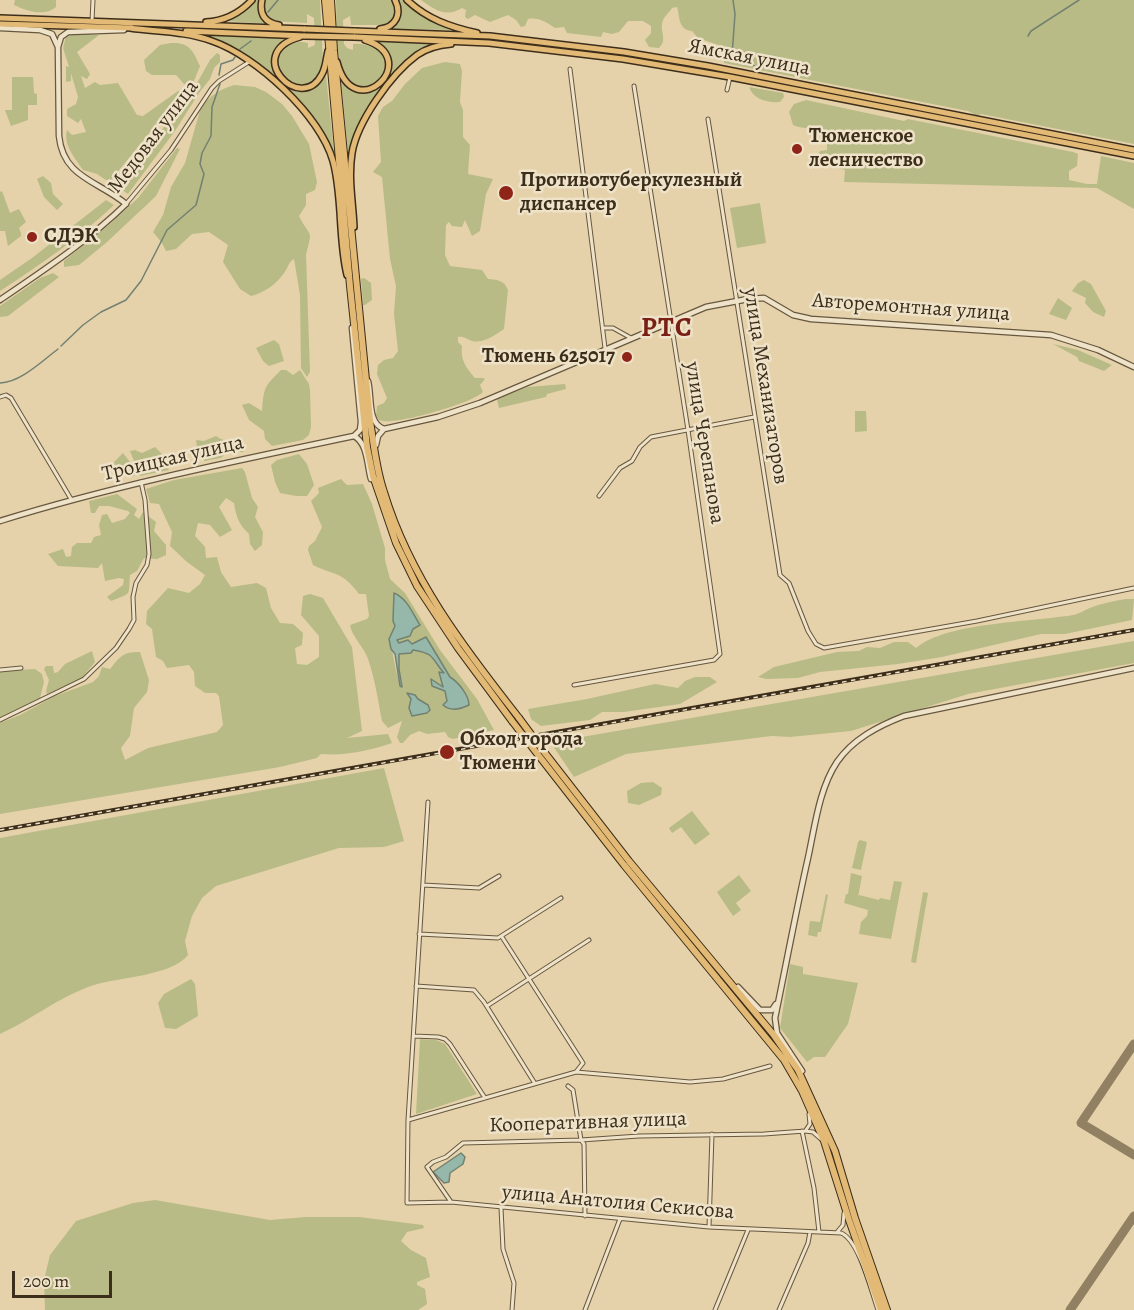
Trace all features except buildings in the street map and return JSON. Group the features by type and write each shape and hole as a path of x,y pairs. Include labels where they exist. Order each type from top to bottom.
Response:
{"highway":[{"path":"325,0 355,259 370,421 380,481 394,522 415,569 453,631 515,720"},
{"path":"331,0 331,51 350,286 368,447 378,494 396,543 417,586 453,641 624,865 768,1037 784,1060 802,1091 824,1141 879,1310"},
{"path":"542,755 782,1045 807,1087 835,1151 852,1209 887,1310"}],"main road":[{"path":"0,18 138,22 217,21 235,15 252,0"},
{"path":"262,0 261,10 268,21 274,25 305,33"},
{"path":"0,26 354,34 383,29 392,25 398,14 395,0"},
{"path":"407,0 435,21 489,40"},
{"path":"138,22 305,33"},
{"path":"130,28 181,33 226,46 250,61 297,102 315,124 332,159 336,177 342,245 350,286"},
{"path":"305,33 286,42 277,52 275,69 286,84 300,88 314,84 324,73 331,51"},
{"path":"331,51 341,75 349,85 362,90 378,86 388,72 387,57 374,43 354,34"},
{"name":"Ямская улица","path":"354,34 489,40 624,52 708,66 1134,150"},
{"path":"355,259 350,169 354,141 367,113 405,66 421,53 444,44 489,40"},
{"name":"Ямская улица","path":"489,40 730,77 1134,156"}],"street":[{"path":"92,21 93,0"},
{"path":"0,26 48,31 54,37 58,47 59,136 62,150 75,172 113,193 126,204"},
{"path":"58,47 62,37 69,32 116,31 130,28"},
{"name":"Медовая улица","path":"0,300 87,239 126,204 171,150 212,88 250,61"},
{"path":"570,69 605,348"},
{"path":"727,90 730,77"},
{"name":"улица Черепанова","path":"574,685 714,660 720,654 688,430 634,86"},
{"name":"улица Механизаторов","path":"708,118 780,575 789,583 808,631 820,647 851,644 973,622 1134,588"},
{"name":"Авторемонтная улица","path":"384,429 460,411 706,307 764,298 793,315 826,321 1051,335 1098,350 1134,367"},
{"path":"353,316 352,335 361,422 360,430 354,436 359,438 363,445 368,469 378,494"},
{"path":"603,328 613,327 631,338"},
{"path":"366,371 374,420 377,426 384,429 376,440 380,481"},
{"path":"0,397 6,395 11,398 71,499"},
{"path":"599,496 620,468 632,461 640,447 651,437 754,417"},
{"name":"Троицкая улица","path":"0,521 71,499 141,482 354,436"},
{"path":"0,720 84,679 116,648 134,621 133,597 136,583 147,565 149,554 145,500 141,482"},
{"path":"0,670 21,668"},
{"path":"807,1087 800,1067 774,1022 820,804 834,767 856,742 883,724 904,716 1134,669"},
{"path":"428,802 408,1120 534,1082 576,1072 690,1082 723,1080 770,1066"},
{"path":"423,885 479,888 500,876"},
{"path":"420,934 502,937 561,898"},
{"path":"502,937 583,1063 576,1072"},
{"path":"487,1006 589,940"},
{"path":"724,976 732,981 760,1010 772,1010 778,999"},
{"path":"416,987 474,990 487,1006 534,1082"},
{"path":"414,1035 445,1039 484,1098"},
{"path":"768,1037 790,1075 821,1139 838,1194 844,1214 844,1223 838,1230 827,1232"},
{"path":"568,1086 573,1090 581,1140 584,1144 585,1216"},
{"path":"801,1131 809,1127 809,1114"},
{"name":"улица Анатолия Секисова","path":"408,1120 408,1203 451,1202 709,1227 827,1232"},
{"path":"801,1131 813,1132 821,1139"},
{"path":"801,1131 814,1188 819,1232"},
{"name":"Кооперативная улица","path":"451,1202 427,1167 433,1161 446,1157 463,1143 801,1131"},
{"path":"709,1227 712,1134"},
{"path":"836,1178 838,1194 846,1210"},
{"path":"501,1208 503,1249 514,1283 512,1310"},
{"path":"585,1310 620,1219"},
{"path":"715,1310 748,1230"},
{"path":"778,1310 804,1254 810,1232"},
{"path":"827,1232 843,1233 852,1241 879,1310"}],"green space":[{"path":"15,0 56,0 56,7 46,12 35,12 14,5"},
{"path":"255,0 259,0 259,14 267,24 227,21 241,13"},
{"path":"265,0 320,0 323,62 319,75 311,82 302,84 284,77 277,60 284,47 290,44 308,43 308,48 315,45 314,18 307,14 307,23 273,21 264,12"},
{"path":"336,0 392,0 394,4 394,17 386,25 351,25 350,16 343,20 344,44 347,48 353,50 353,44 369,46 376,49 386,59 385,73 371,86 355,85 344,75 338,48"},
{"path":"399,0 404,0 424,17 453,30 393,29 401,13"},
{"path":"421,0 1134,0 1134,144 981,114 977,116 968,111 724,63 724,47 698,38 692,31 684,28 680,22 677,7 672,8 662,22 663,40 659,48 649,47 645,40 651,33 651,26 643,21 628,21 619,32 612,34 603,32 601,37 567,33 564,27 555,28 536,19 528,19 525,26 521,27 508,15 490,22 475,15 468,19 465,17 466,10 462,8 451,12 441,12"},
{"path":"77,33 99,35 77,52 90,74 87,79 81,76 85,88 95,82 100,85 118,83 137,115 143,116 178,91 181,92 181,97 111,180 83,170 67,141 67,130 72,135 86,132 81,119 78,123 67,116 67,109 76,104 78,97 71,73 71,81 66,82 66,66 69,67 63,48 66,36"},
{"path":"206,35 287,38 274,53 272,63 278,81 242,52"},
{"path":"377,41 441,42 433,45 388,81 390,59 386,50"},
{"path":"183,44 190,48 200,66 190,85 184,84 176,75 152,75 146,71 144,60 160,45"},
{"path":"217,53 220,55 220,62 214,68 210,79 128,194 118,187 139,165 151,144"},
{"path":"445,62 460,64 462,71 460,102 463,110 463,137 470,145 468,174 493,179 486,194 480,231 472,236 465,220 462,227 452,226 449,222 446,225 445,255 450,266 482,270 488,279 498,280 505,284 508,290 504,329 489,338 476,342 458,337 466,367 475,378 485,379 480,385 483,392 465,402 435,412 383,421 376,416 377,406 384,403 387,398 377,374 378,365 384,360 393,358 398,351 394,314 396,286 390,259 382,177 373,172 381,162 378,116 383,107 392,101 405,84 422,68"},
{"path":"326,75 334,155 317,123 285,87 309,90 319,85"},
{"path":"12,77 33,77 37,105 28,105 28,120 11,126 5,110 12,110"},
{"path":"341,81 356,91 372,90 383,86 360,121 348,151"},
{"path":"234,85 255,87 282,104 309,144 317,182 315,190 306,194 306,205 299,216 310,234 306,255 310,372 307,377 301,368 300,295 294,259 276,283 251,296 240,289 223,262 228,245 209,232 192,234 176,249 166,251 153,232 163,215 171,187 185,163 201,107 216,93"},
{"path":"749,87 783,93 784,97 780,102 766,101 754,95"},
{"path":"806,100 904,121 908,119 1073,152 1078,154 1077,166 1069,171 1069,180 1087,184 1097,184 1101,156 1134,163 1134,209 1097,188 844,182 845,170 837,168 837,163 828,165 826,157 814,161 820,151 827,150 827,131 793,125 789,112 794,104"},
{"path":"177,148 180,149 156,196 79,265 64,267 64,261 138,198"},
{"path":"43,176 51,183 53,194 63,204 57,210 44,197 37,179"},
{"path":"2,191 10,213 19,209 26,222 19,228 21,236 8,246 5,231 0,231 0,192"},
{"path":"106,200 114,205 101,217 59,251 0,291 0,280"},
{"path":"760,203 766,243 737,248 730,208"},
{"path":"53,273 59,277 8,316 0,317 0,306 40,278"},
{"path":"364,278 371,283 372,300 363,305 361,279"},
{"path":"1084,280 1091,284 1106,311 1104,317 1093,312 1085,303 1086,298 1072,291 1078,283"},
{"path":"1058,298 1072,308 1066,320 1049,314"},
{"path":"274,340 279,344 284,361 269,366 263,361 256,348"},
{"path":"1053,344 1078,350 1112,365 1104,371 1079,361 1077,357"},
{"path":"281,370 286,370 293,375 300,370 309,384 311,427 309,435 303,440 272,446 265,439 264,431 249,420 242,405 249,403 262,411 266,388"},
{"path":"565,384 566,389 547,394 546,397 499,408 497,399 528,387"},
{"path":"855,411 866,411 867,431 855,432"},
{"path":"216,436 235,443 244,452 227,452 221,458 204,461 198,454 196,440 204,441"},
{"path":"155,447 161,453 169,470 140,476 130,451 135,450 142,453"},
{"path":"123,453 130,462 135,476 129,477 116,472 114,462"},
{"path":"299,454 307,464 314,485 307,496 280,493 271,465 277,460"},
{"path":"242,468 252,498 258,507 255,517 263,532 262,545 255,551 250,544 249,534 238,520 234,503 226,498 219,507 232,530 220,537 210,525 198,523 195,536 205,547 206,558 217,557 221,572 231,587 257,583 266,588 271,608 280,623 293,624 303,633 302,645 295,648 297,664 307,665 319,657 319,636 301,615 303,596 310,594 323,598 352,647 362,731 347,738 388,734 392,743 357,752 321,754 317,758 280,767 0,814 0,723 55,696 93,682 99,676 102,667 110,669 125,654 140,652 149,680 147,692 134,708 130,736 121,748 125,760 148,748 217,732 223,725 219,696 216,693 205,693 195,686 194,672 189,665 167,668 163,661 156,657 152,629 146,624 147,611 168,588 189,593 200,584 205,575 170,546 172,532 159,504 150,503 146,489 174,480"},
{"path":"341,479 347,485 363,484 372,504 385,548 385,560 390,579 405,593 440,650 477,699 494,730 453,739 445,732 427,734 419,731 400,743 397,737 402,721 388,728 382,721 368,659 350,625 367,619 369,616 366,594 359,594 349,582 340,576 313,565 308,550 322,527 311,501 319,493 318,488","holes":["400,596 419,625 397,640 399,643 408,640 412,644 426,637 450,677 460,688 447,708 444,704 447,701 445,691 437,688 432,680 444,688 445,674 427,653 409,651 399,654 402,686 400,682 389,639 395,626 393,599"]},
{"path":"117,494 137,509 134,515 139,519 143,512 156,522 154,531 166,545 166,555 157,559 144,558 137,571 130,575 128,593 111,601 107,597 123,585 124,579 105,581 102,563 98,568 58,566 48,554 63,549 66,557 71,556 72,547 77,543 91,543 94,537 101,535 99,525 102,515 107,514 112,523 125,519 130,513 128,511 109,506 99,506 95,513 91,513 89,501"},
{"path":"1134,599 1132,620 1065,634 1041,634 942,657 898,664 820,672 798,678 758,677 774,667 837,652 859,651 867,647 880,648 894,642 908,642 916,648 930,639 968,628 1073,615 1112,601"},
{"path":"1134,641 1134,663 968,694 851,731 790,737 772,736 626,754 574,777 553,746 559,741"},
{"path":"92,651 95,662 82,678 47,694 49,680 44,669 46,666 53,666 54,673 58,672 65,664"},
{"path":"35,669 42,674 44,682 40,698 0,718 0,671"},
{"path":"695,677 710,677 717,682 680,704 624,712 602,712 590,720 541,726 531,719 528,709 655,684 678,688 685,681"},
{"path":"384,768 404,841 384,847 339,848 216,886 202,898 192,916 185,941 188,955 180,962 158,972 105,982 81,990 0,1034 0,838"},
{"path":"653,782 662,788 661,795 639,805 628,803 627,791 641,783"},
{"path":"692,811 710,834 695,845 681,827 672,833 669,828"},
{"path":"860,840 867,842 861,870 852,868"},
{"path":"851,873 862,876 858,897 859,895 890,900 894,881 902,882 891,939 859,934 861,922 867,916 868,910 844,903 846,894 848,894"},
{"path":"739,875 751,891 736,903 741,910 733,916 717,892"},
{"path":"923,892 928,893 916,963 911,962"},
{"path":"826,894 828,895 821,932 818,932 817,937 808,935 810,921 820,922"},
{"path":"790,964 803,967 803,974 858,983 848,1024 825,1057 814,1057 807,1062 780,1028"},
{"path":"191,979 195,984 198,1016 176,1029 165,1028 158,1003 164,994"},
{"path":"420,1039 436,1040 445,1044 477,1094 416,1114"},
{"path":"155,1200 270,1220 359,1217 423,1225 424,1228 407,1232 401,1241 411,1250 426,1258 430,1277 417,1282 417,1285 425,1289 427,1304 418,1310 45,1310 44,1280 50,1255 76,1221 133,1203"}],"shaded area":[{"path":"394,593 406,602 420,625 413,629 410,636 397,640 399,643 408,640 412,644 426,637 450,677 460,685 469,705 453,709 443,705 447,701 445,691 432,686 431,679 443,687 439,672 444,673 432,657 420,651 413,650 411,653 399,654 402,687 400,686 395,654 391,649 389,639 395,626 393,621"},
{"path":"407,693 415,695 428,705 430,710 427,713 412,716 409,708 411,699"},
{"path":"461,1153 465,1157 463,1164 450,1173 449,1182 444,1183 433,1172"}],"waterway":[{"path":"268,12 278,0"},
{"path":"732,56 735,14 733,0"},
{"path":"1028,36 1031,31 1079,0"},
{"path":"240,49 251,41"},
{"path":"219,75 221,64 235,57"},
{"path":"739,58 750,62 755,67"},
{"path":"61,346 101,312 126,300 141,281 167,230 196,205 204,174 200,164 202,153 211,136 212,107 220,84"},
{"path":"0,383 23,375 58,349"}],"taxiway":[{"path":"1134,1044 1081,1123 1134,1155"},
{"path":"1070,1310 1134,1216"}],"railway":[{"path":"0,830 1134,630"}],"place":[{"name":"Тюменское лесничество","path":"797,149"},
{"name":"Противотуберкулезный диспансер","path":"506,193"},
{"name":"СДЭК","path":"32,237"},
{"name":"Тюмень 625017","path":"627,357"},
{"name":"Обход города Тюмени","path":"447,752"}],"district":[{"name":"РТС","path":"667,329"}]}
